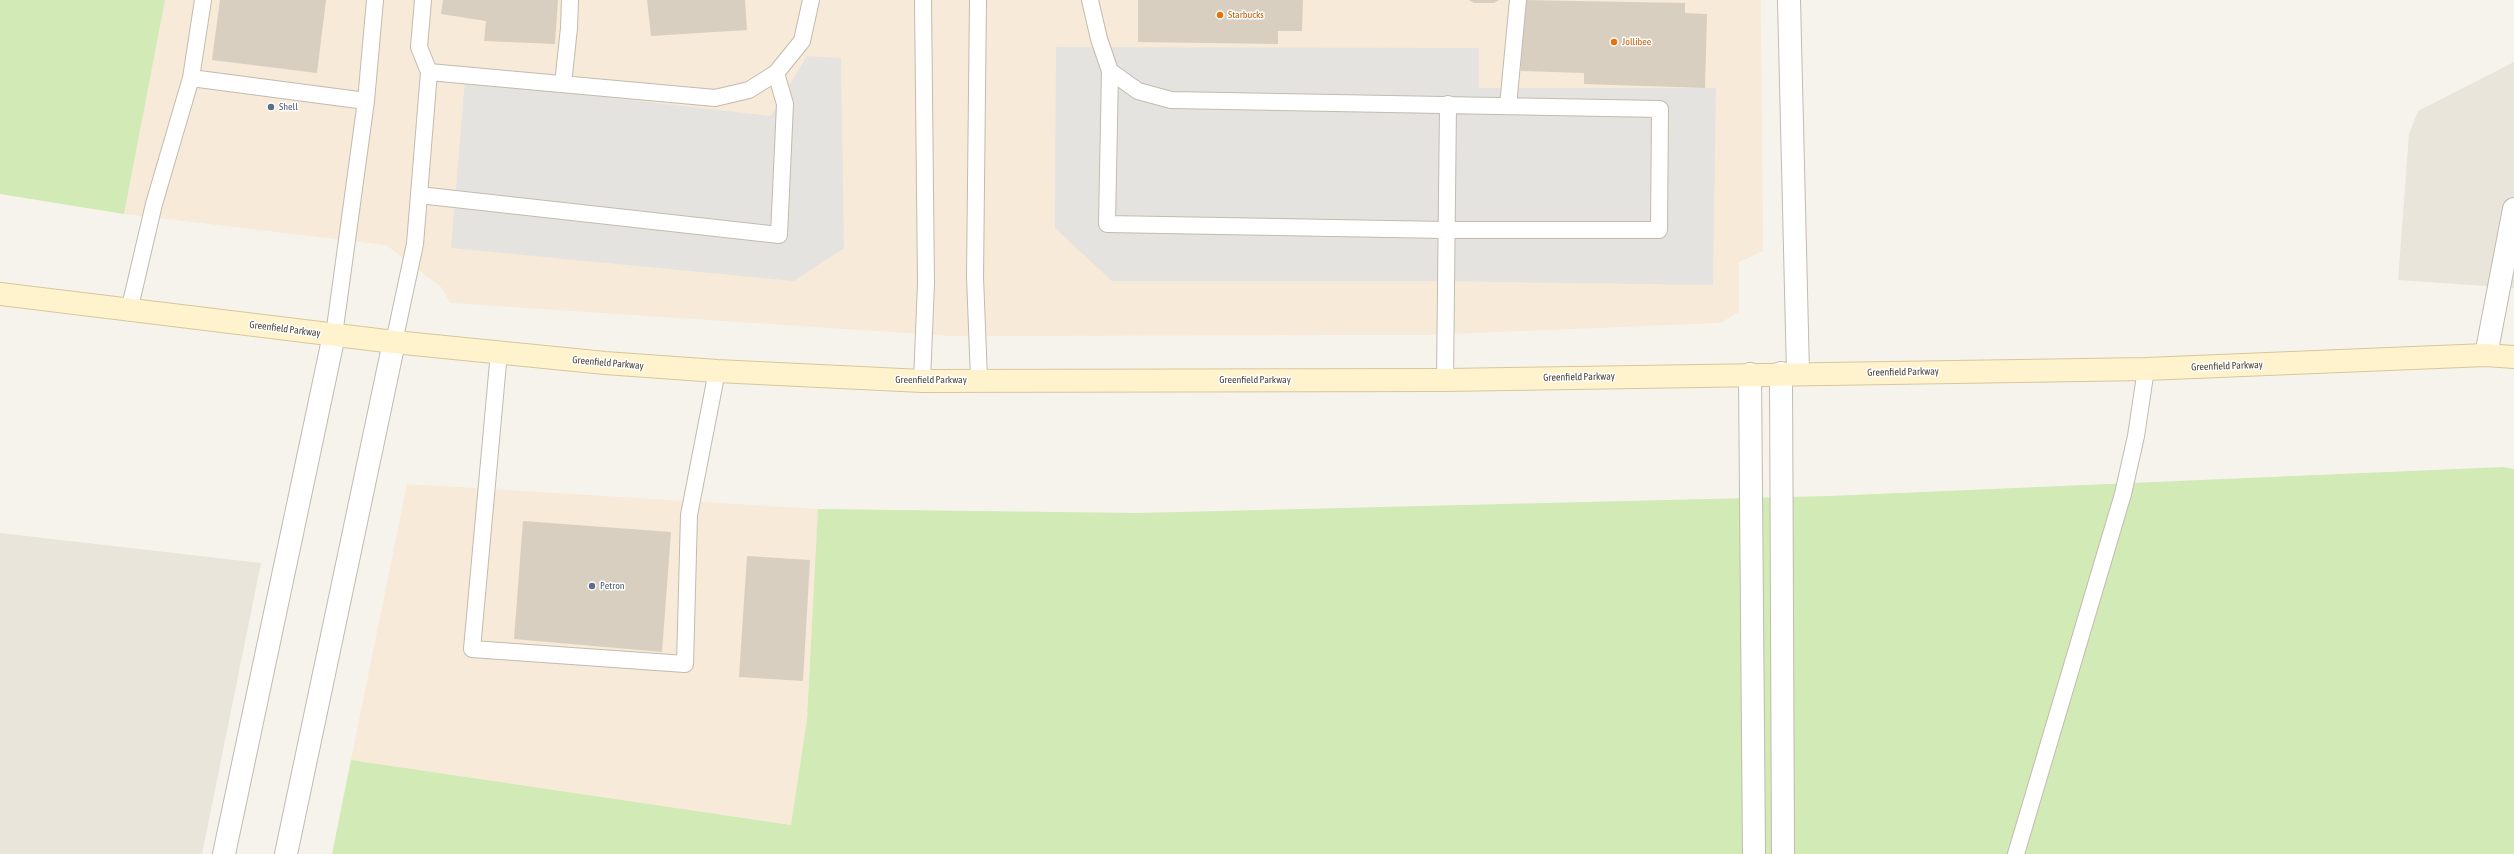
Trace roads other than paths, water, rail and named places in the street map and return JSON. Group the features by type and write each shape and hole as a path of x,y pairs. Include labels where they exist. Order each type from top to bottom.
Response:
{"main road":[{"name":"Greenfield Parkway","path":"0,294 129,311 394,342 605,363 717,371 922,381 979,379 1445,380 1790,373 2146,369 2486,355 2514,357"}],"street":[{"path":"1783,854 1790,373 1789,0"},
{"path":"2486,355 2514,209"},
{"path":"224,854 334,335"},
{"path":"286,854 394,342"},
{"path":"1750,374 1754,854"}],"lane":[{"path":"129,311 154,204 191,78 202,0"},
{"path":"334,335 366,101 375,0"},
{"path":"394,342 415,244 429,72 419,47 423,0"},
{"path":"563,84 569,28 570,0"},
{"path":"429,72 715,98 749,90 776,73 802,41 811,0"},
{"path":"922,381 926,283 923,0"},
{"path":"978,0 975,278 979,379"},
{"path":"1090,0 1099,39 1110,70 1107,224 1446,230 1659,230 1660,109 1171,100 1138,91 1110,70"},
{"path":"1508,106 1518,0"},
{"path":"419,195 779,236 785,104 776,73"},
{"path":"191,78 366,101"},
{"path":"1445,380 1448,104"},
{"path":"499,352 472,649 685,664 689,515 717,371"},
{"path":"2016,854 2123,494 2136,436 2146,369"}],"place":[{"name":"Starbucks","path":"1220,15"},
{"name":"Jollibee","path":"1614,42"},
{"name":"Shell","path":"271,107"},
{"name":"Petron","path":"592,586"}]}
